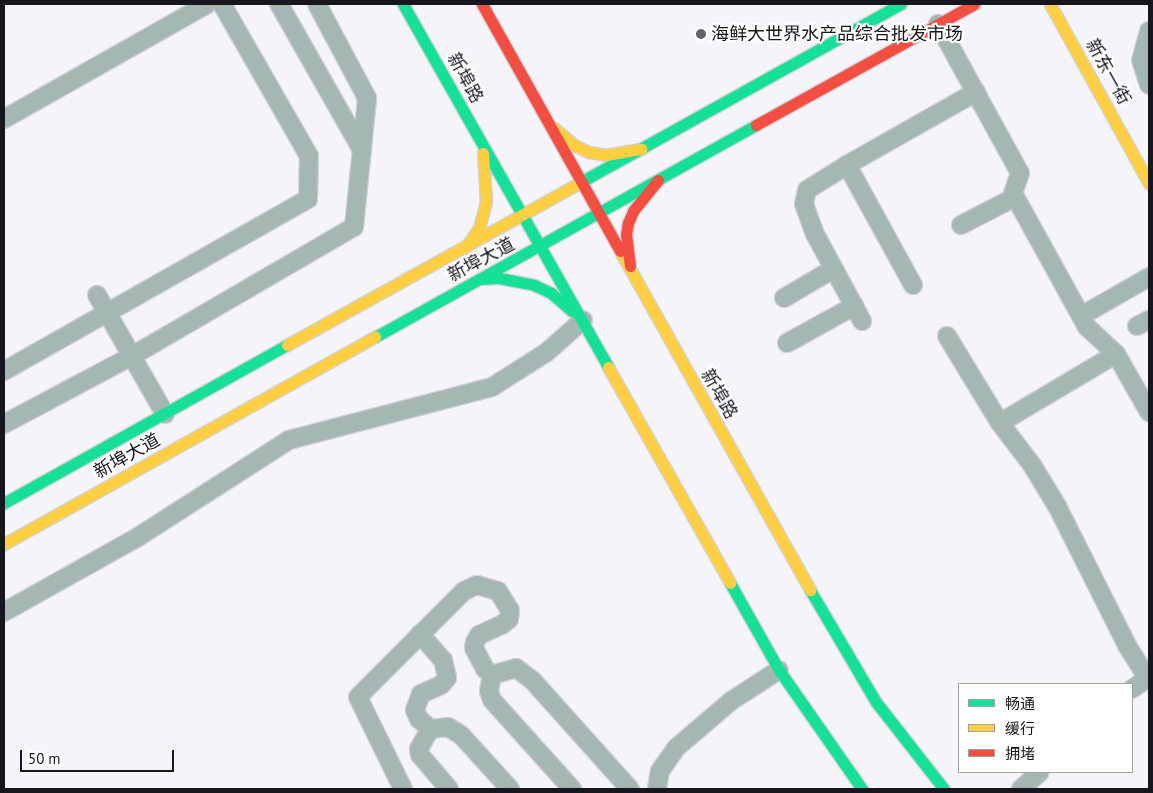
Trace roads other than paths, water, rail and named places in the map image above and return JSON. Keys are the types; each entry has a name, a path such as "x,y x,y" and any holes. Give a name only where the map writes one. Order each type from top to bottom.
{"main road":[{"name":"新埠路","path":"403,4 779,670 862,789"},
{"name":"新埠路","path":"482,4 598,216 850,661 876,702 944,789"},
{"name":"新埠大道","path":"4,503 642,150 901,4"},
{"name":"新埠大道","path":"4,544 480,279 541,248 658,180 974,4"},
{"name":"新东一街","path":"1050,4 1149,183"},
{"path":"543,116 574,145 588,152 606,155 642,150"},
{"path":"465,248 478,228 486,202 482,144"},
{"path":"634,279 626,248 628,223 633,211 658,180"},
{"path":"480,279 499,278 534,285 551,293 583,320"}],"street":[{"path":"4,119 207,4"},
{"path":"4,371 108,314 308,199 309,156 222,4"},
{"path":"279,4 362,150"},
{"path":"4,424 132,356 354,227 367,98 317,4"},
{"path":"938,24 1020,173 1013,193 1015,197 1087,327 1116,354 1149,412"},
{"path":"1149,31 1140,60 1149,85"},
{"path":"787,342 858,313 806,216 804,204 807,190 847,165 976,92"},
{"path":"847,165 913,285"},
{"path":"961,225 1015,197"},
{"path":"784,298 834,269"},
{"path":"1081,316 1149,277"},
{"path":"97,295 165,414"},
{"path":"4,612 138,537 289,440 492,387 547,352 583,320"},
{"path":"947,336 1000,423 1032,465 1057,506 1128,647 1149,679 1133,688"},
{"path":"1000,423 1116,354"},
{"path":"403,789 358,697 464,591 477,585 498,591 510,610 509,619 479,635 474,648 492,675 489,691 492,700 572,789"},
{"path":"420,634 447,669 447,678 441,685 421,694 415,710 419,719 430,728 454,729 510,789"},
{"path":"492,675 516,668 532,681 630,789"},
{"path":"658,789 660,771 676,748 724,707 779,670"},
{"path":"430,728 419,749 420,755 449,789"},
{"path":"1021,789 1039,773"}],"place":[{"name":"海鲜大世界水产品综合批发市场","path":"701,34"}]}
